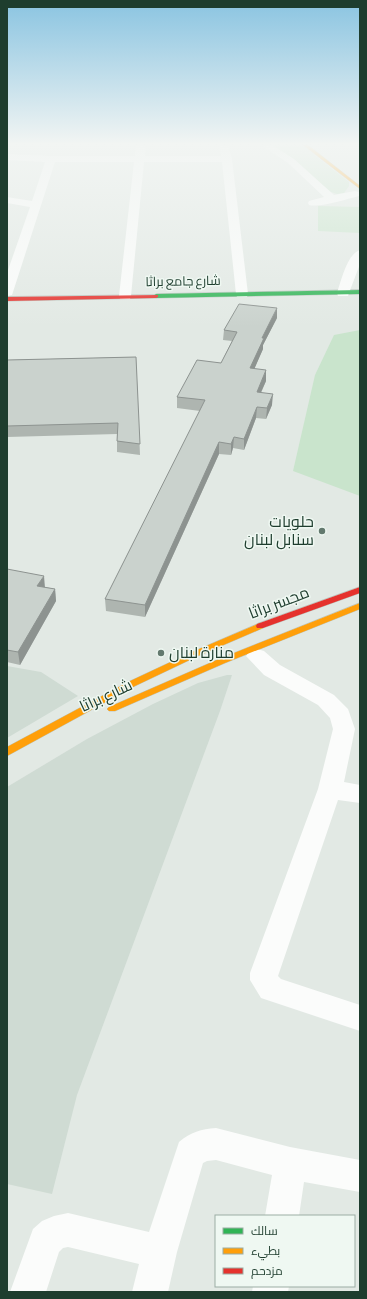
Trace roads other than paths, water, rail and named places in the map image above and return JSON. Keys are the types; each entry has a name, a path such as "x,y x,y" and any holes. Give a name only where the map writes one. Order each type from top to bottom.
{"main road":[{"name":"شارع جامع براثا","path":"7,299 360,292"},
{"name":"مجسر براثا","path":"210,646 300,610 360,590"},
{"name":"مجسر براثا","path":"222,661 360,606"},
{"path":"162,668 221,634 256,618"},
{"path":"176,681 257,656 332,627"},
{"name":"شارع براثا","path":"7,752 93,704 162,668 210,646"},
{"name":"شارع براثا","path":"104,712 222,661"}],"street":[{"path":"7,292 35,206"},
{"path":"125,296 135,206"},
{"path":"232,206 242,294"},
{"path":"343,293 356,258 360,254"},
{"path":"257,656 272,670 326,700 340,715 344,729 330,788 264,973 264,980 272,989 280,993 360,1018"},
{"path":"330,788 360,794"},
{"path":"150,1292 160,1252 190,1153 201,1145 216,1144 290,1163 360,1176"},
{"path":"282,1215 290,1163"},
{"path":"28,1292 45,1241 54,1233 68,1230 160,1252"}],"place":[{"name":"حلويات سنابل لبنان","path":"322,531"},
{"name":"منارة لبنان","path":"161,653"}]}
